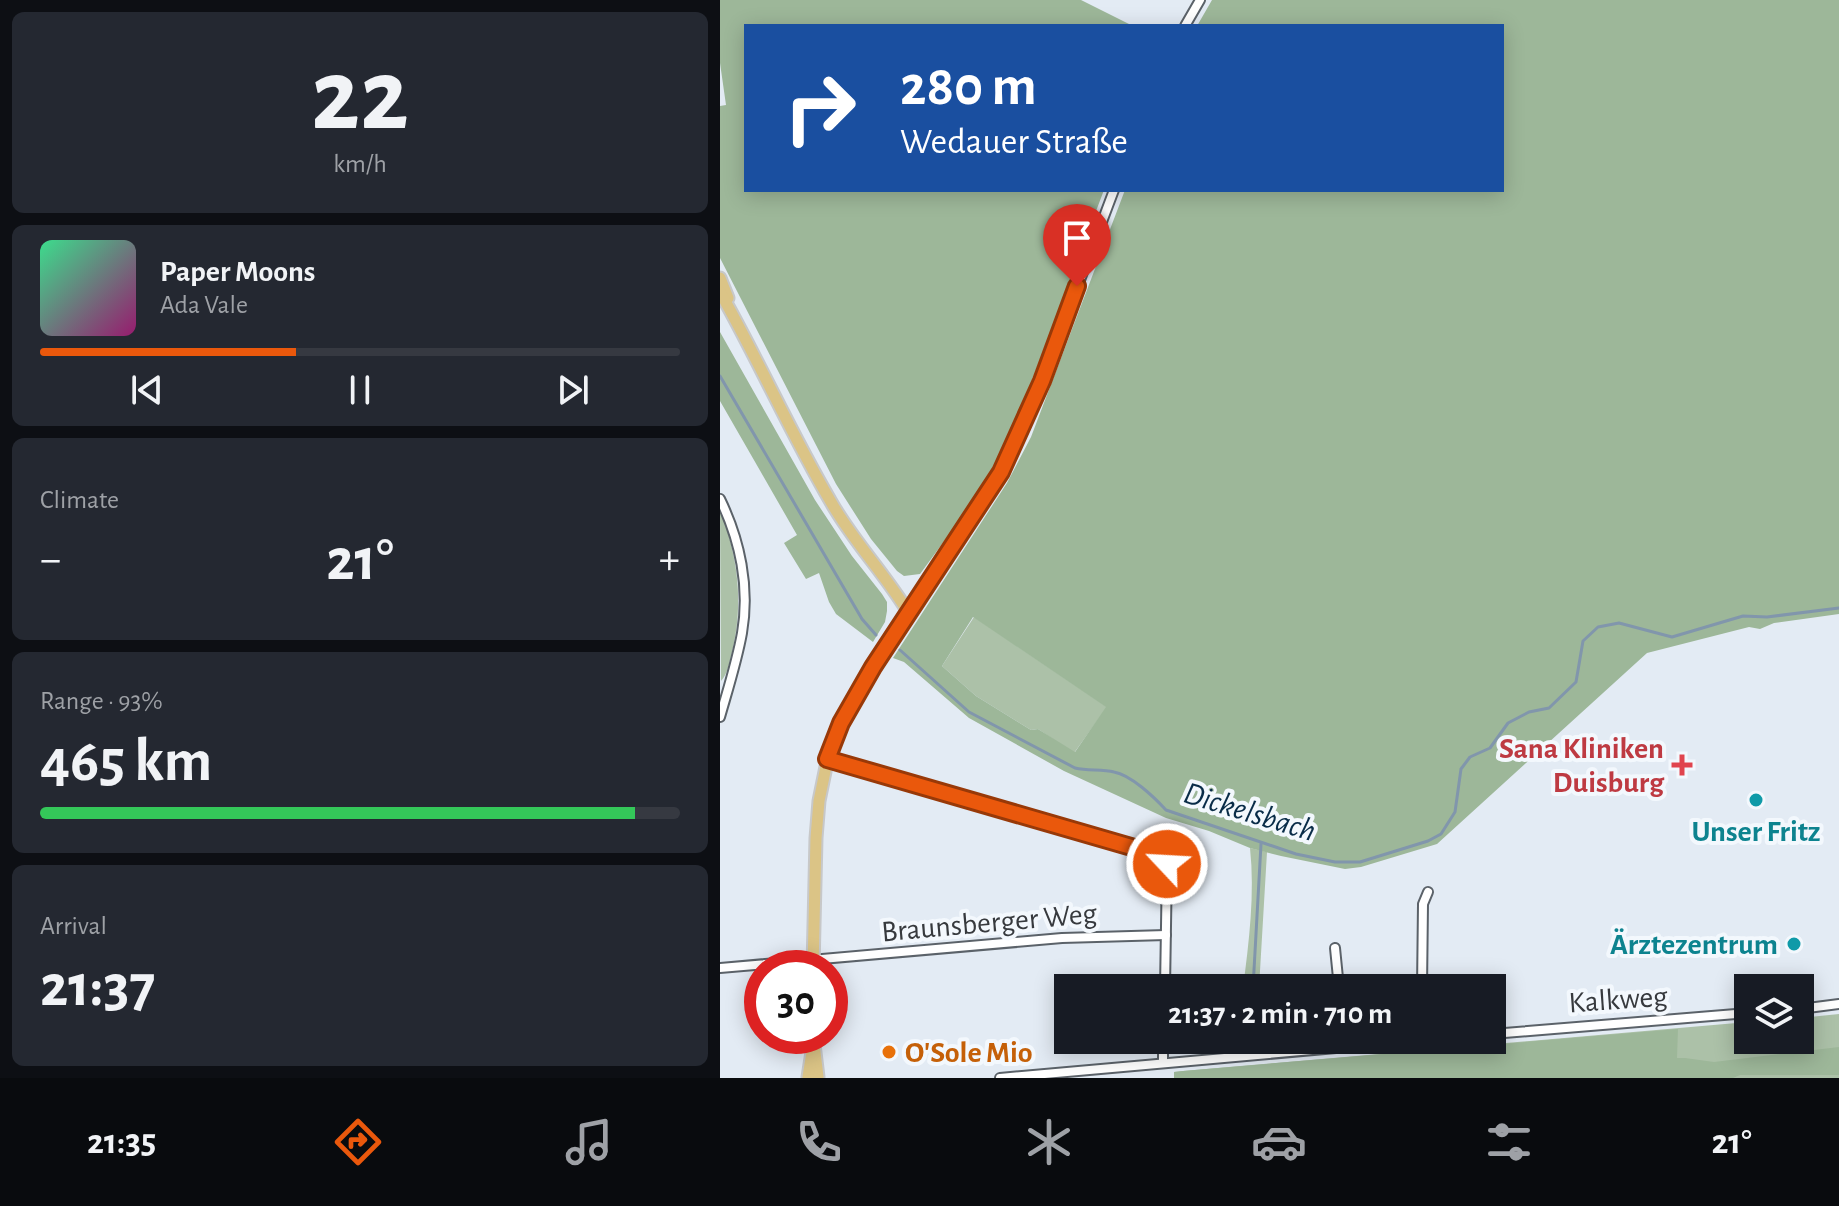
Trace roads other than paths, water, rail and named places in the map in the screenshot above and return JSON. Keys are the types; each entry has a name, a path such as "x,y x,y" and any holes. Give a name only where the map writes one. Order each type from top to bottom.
{"main road":[{"path":"720,278 732,314"},
{"path":"720,292 832,504 908,612 841,723 827,759 816,838 813,950"},
{"path":"720,300 732,314"},
{"path":"811,1054 807,1078 819,1078 816,1054"}],"street":[{"path":"1186,24 1200,0"},
{"path":"908,612 1001,472 1042,381 1113,192"},
{"path":"720,499 731,523 742,562 744,606 742,631 724,689 720,717"},
{"path":"827,759 1159,855 1167,864 1165,974"},
{"path":"1422,974 1423,904 1428,892"},
{"name":"Braunsberger Weg","path":"848,960 1062,938 1166,935"},
{"path":"1335,948 1338,974"},
{"name":"Braunsberger Weg","path":"720,968 744,967"},
{"path":"1814,1007 1839,1004"},
{"name":"Kalkweg","path":"1506,1033 1734,1014"},
{"path":"1163,1054 1163,1063"},
{"path":"1000,1078 1248,1054"}],"waterway":[{"name":"Dickelsbach","path":"720,376 862,619 876,635"},
{"name":"Dickelsbach","path":"900,650 969,712 1075,768 1109,771 1128,777 1166,810 1296,854 1335,862 1360,862 1441,834 1455,812 1461,769 1470,757 1490,748 1508,723 1529,712 1549,708 1576,682 1583,641 1598,627 1619,623 1672,637 1743,616 1767,617 1839,608"},
{"path":"1254,974 1261,844"}],"place":[{"name":"Sana Kliniken Duisburg","path":"1682,765"},
{"name":"Unser Fritz","path":"1756,800"},
{"name":"Ärztezentrum","path":"1794,944"},
{"name":"O'Sole Mio","path":"889,1052"}]}
